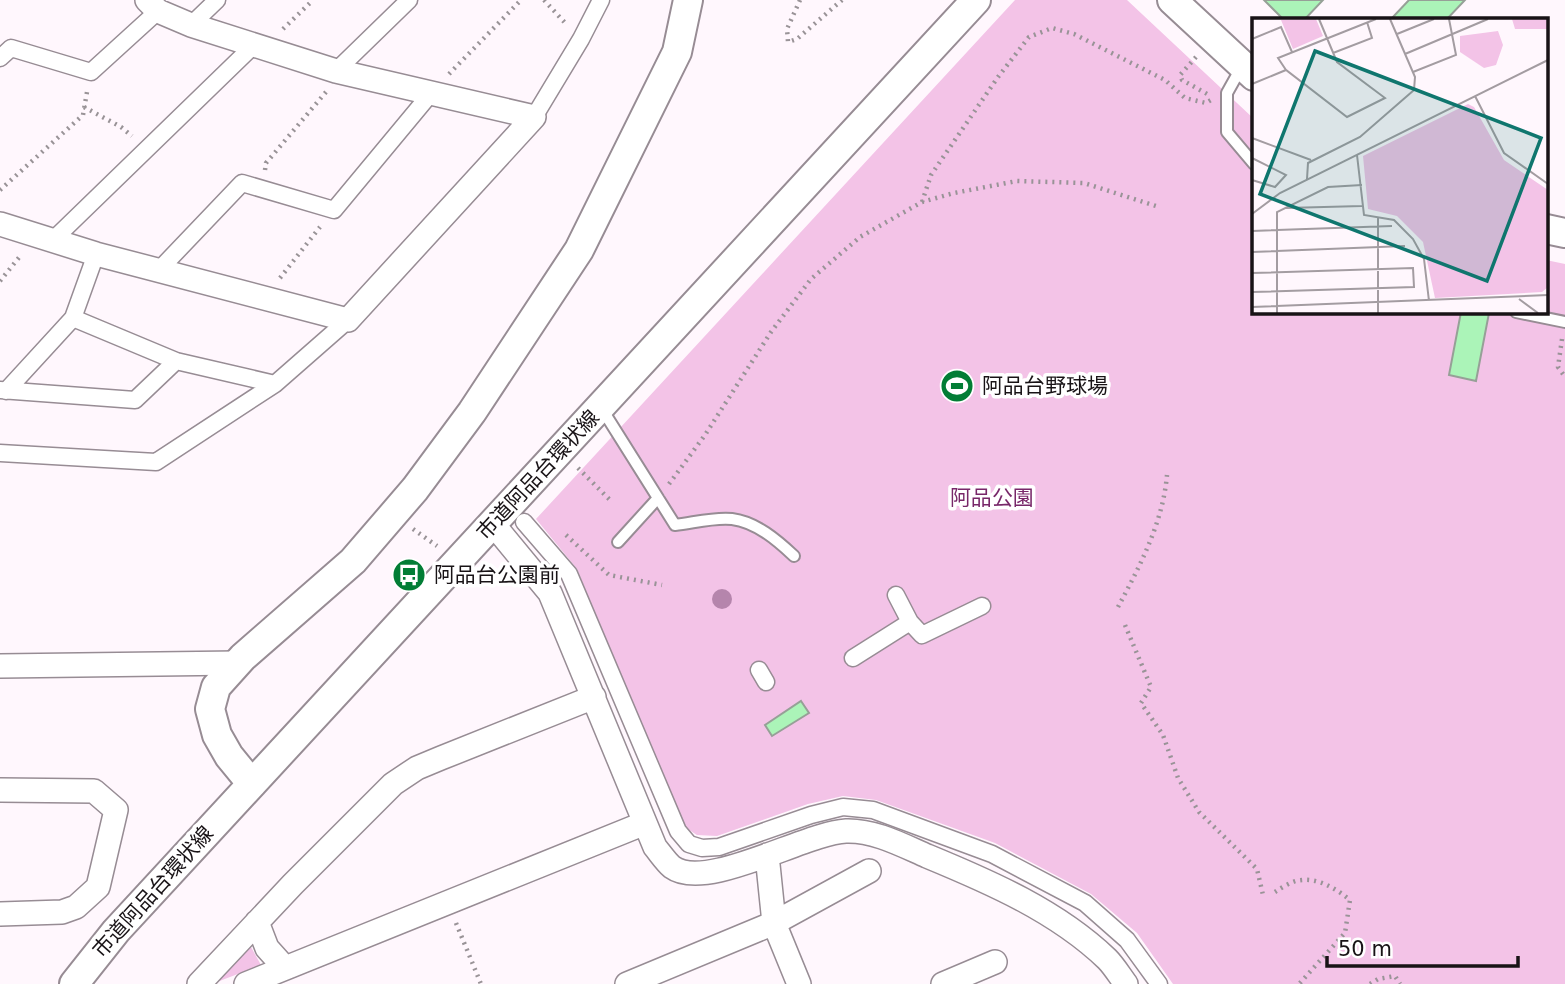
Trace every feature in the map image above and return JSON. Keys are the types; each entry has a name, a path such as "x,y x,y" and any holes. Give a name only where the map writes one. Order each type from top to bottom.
{"street":[{"path":"191,25 218,0"},
{"path":"336,71 409,0"},
{"path":"0,453 156,462 275,384 348,320 534,117 601,0"},
{"path":"252,784 223,746 218,735 210,709 216,687 238,663 352,561 415,489 472,412 584,239 677,52 688,0"},
{"name":"市道阿品台環状線","path":"74,984 116,931 976,0"},
{"path":"1172,0 1248,71"},
{"path":"0,58 11,48 91,72 153,5 191,25 336,71 534,117"},
{"path":"43,238 258,47"},
{"path":"159,270 242,183 334,210 432,92"},
{"path":"0,224 96,254 348,320"},
{"path":"3,390 73,318 96,254"},
{"path":"73,318 176,361 275,384"},
{"path":"3,390 135,400 176,361"},
{"path":"524,522 569,574 678,831 689,844 702,848 719,847 811,815 844,807 873,810 992,854 1085,904 1127,940 1159,984"},
{"path":"493,524 550,593 654,847 674,868 695,873 721,870 845,831 869,834 982,878 1028,903 1068,928 1108,959 1126,984"},
{"path":"896,595 910,622 922,635 982,606"},
{"path":"853,658 910,622"},
{"path":"0,666 238,663"},
{"path":"198,984 393,784 429,763 594,697"},
{"path":"0,790 94,791 116,810 98,887 76,907 62,912 0,914"},
{"path":"246,984 645,823"},
{"path":"767,855 774,923 799,984"},
{"path":"627,984 774,923 869,871"},
{"path":"257,922 267,948 285,968"},
{"path":"943,984 995,962"}],"lane":[{"path":"1248,71 1227,93 1227,132 1252,162"},
{"path":"1521,313 1565,322"},
{"path":"601,407 676,525 733,519 759,528 779,541 794,556"},
{"path":"618,542 657,498"}],"path":[{"path":"258,47 313,0"},
{"path":"432,92 521,0"},
{"path":"544,0 581,39"},
{"path":"800,0 788,29 788,42 797,39 842,0"},
{"path":"922,202 931,175 998,77 1029,37 1052,28 1074,34 1165,80 1185,98 1206,103 1213,99 1205,91 1182,80 1180,75 1196,57"},
{"path":"261,188 266,163 326,93 336,71"},
{"path":"0,190 83,115 91,72"},
{"path":"84,107 121,127"},
{"path":"657,498 705,435 771,332 811,279 860,237 922,202 1017,181 1084,183 1156,206"},
{"path":"271,300 282,272 334,210"},
{"path":"0,281 43,238"},
{"path":"1565,322 1558,367 1565,377"},
{"path":"576,466 610,499"},
{"path":"1118,607 1150,540 1165,499 1167,475"},
{"path":"409,527 438,547"},
{"path":"564,534 609,575 662,585"},
{"path":"1125,625 1151,687 1141,703 1163,734 1178,778 1199,811 1256,869 1263,895"},
{"path":"1275,892 1296,881 1307,881 1333,886 1349,900 1345,933 1299,984"},
{"path":"448,903 481,984"},
{"path":"1370,984 1378,979 1395,976 1400,984"}],"green space":[{"name":"阿品公園","path":"1015,0 1127,0 1252,117 1252,313 1548,313 1548,260 1565,264 1565,984 1173,984 1137,933 1091,894 995,843 876,800 843,796 808,804 717,836 697,835 683,826 577,569 536,519"},
{"path":"251,947 261,965 217,982"}],"building":[{"path":"1264,0 1323,0 1306,18 1282,18"},
{"path":"1409,0 1465,0 1448,18 1392,18"},
{"path":"1461,313 1489,313 1476,381 1449,375"},
{"path":"801,701 809,713 772,736 765,725"}],"place":[{"name":"阿品台野球場","path":"957,386"},
{"name":"阿品台公園前","path":"409,575"}]}
